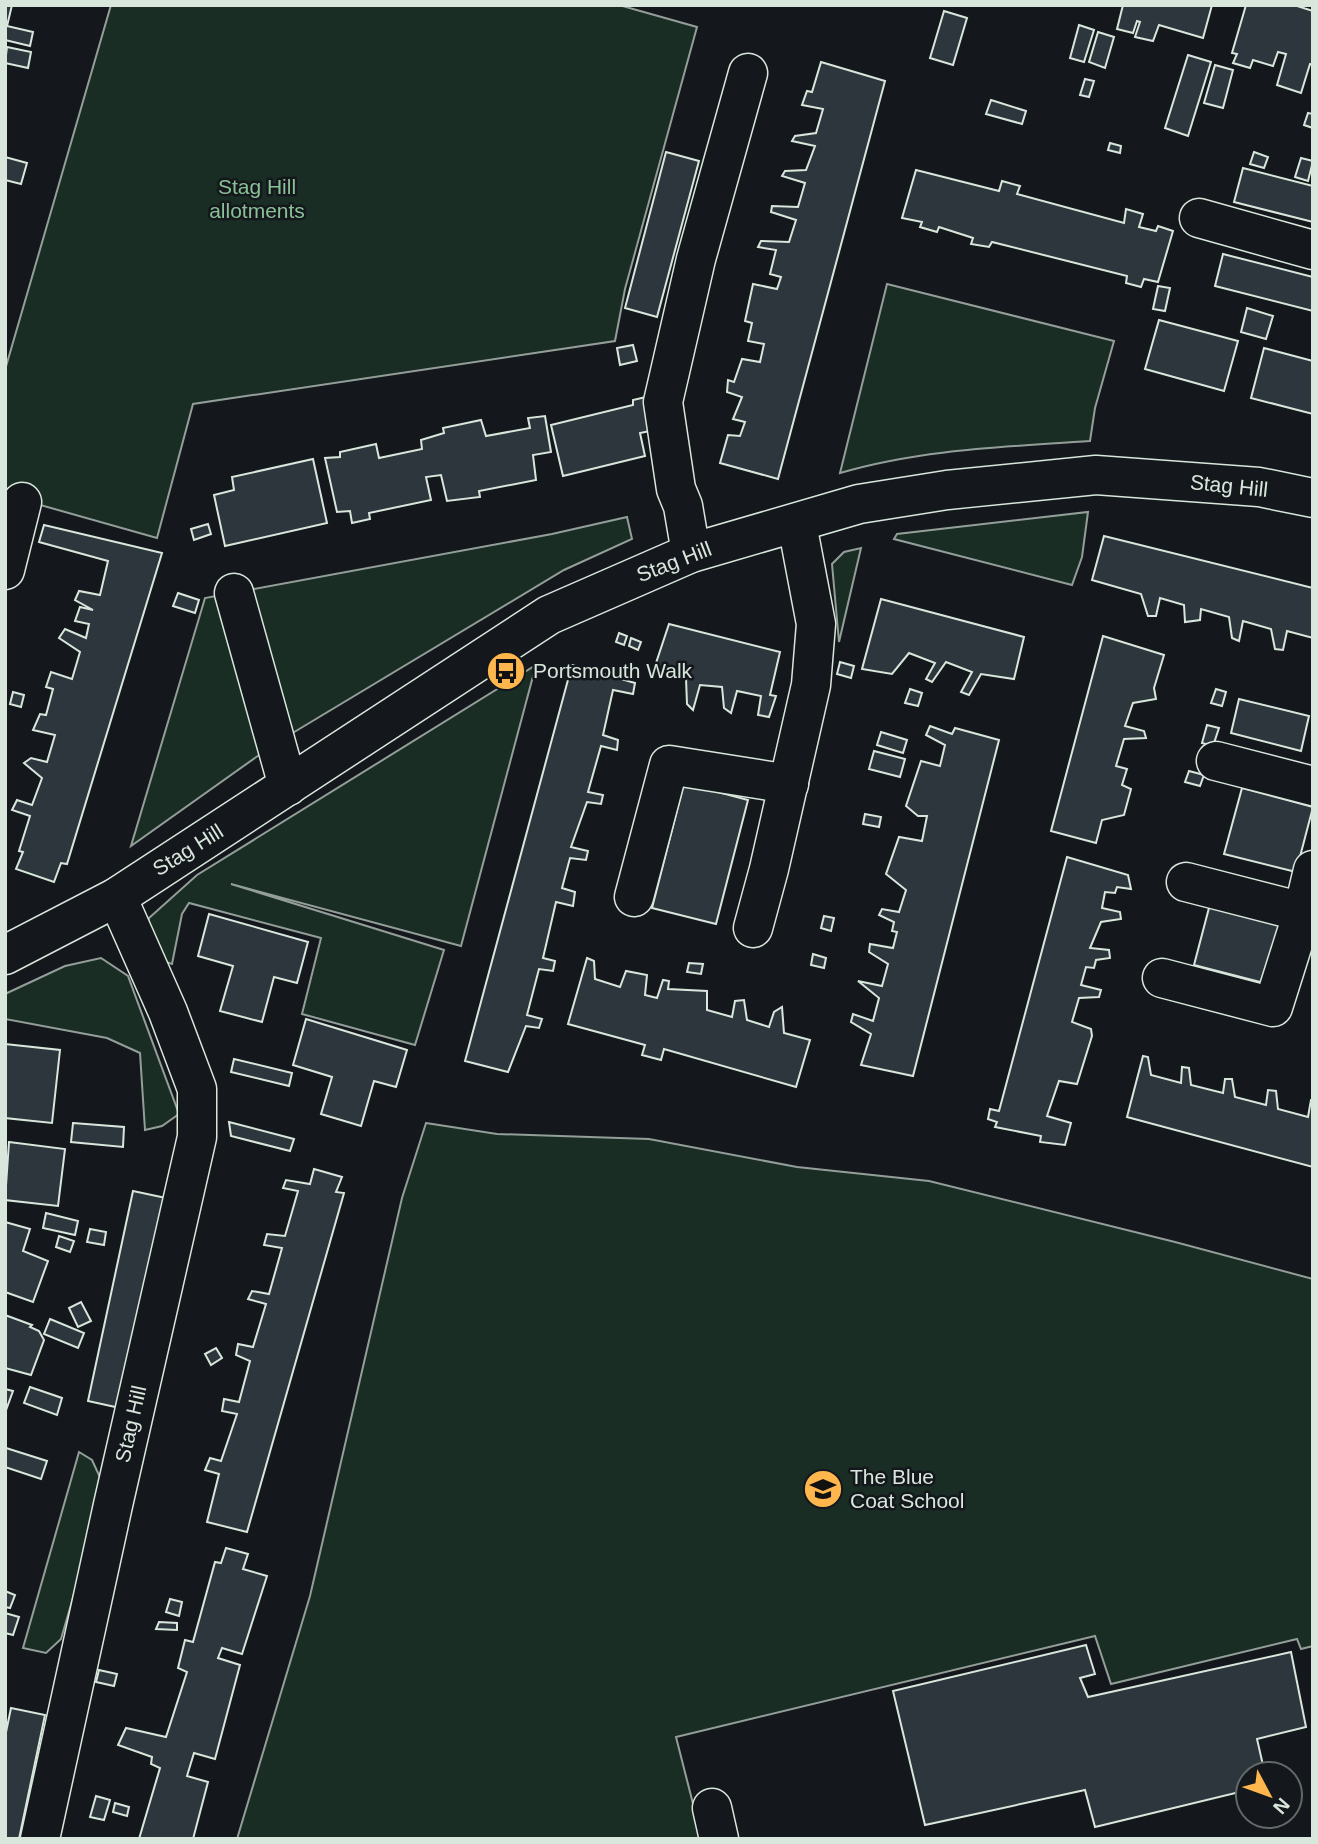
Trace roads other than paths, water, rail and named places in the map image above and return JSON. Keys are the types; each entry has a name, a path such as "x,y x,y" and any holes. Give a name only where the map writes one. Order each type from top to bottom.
{"street":[{"path":"691,553 683,506 676,489 663,402 696,258 748,74"},
{"path":"1199,219 1313,250"},
{"name":"Stag Hill","path":"5,955 117,897 549,615 691,553 797,524 833,510 871,502 947,490 1096,475 1259,487 1313,498"},
{"path":"5,570 22,502"},
{"path":"753,928 811,685 816,624 797,524"},
{"path":"234,593 288,786"},
{"path":"1216,761 1313,786"},
{"path":"634,897 668,765 789,784"},
{"path":"1162,978 1273,1007 1303,912 1313,870"},
{"path":"1186,882 1303,912"},
{"name":"Stag Hill","path":"40,1839 197,1137 197,1089 168,1012 117,897"}],"place":[{"name":"Portsmouth Walk","path":"506,671"},
{"name":"The Blue Coat School","path":"823,1489"}],"park label":[{"name":"Stag Hill allotments","path":"257,199"}]}
